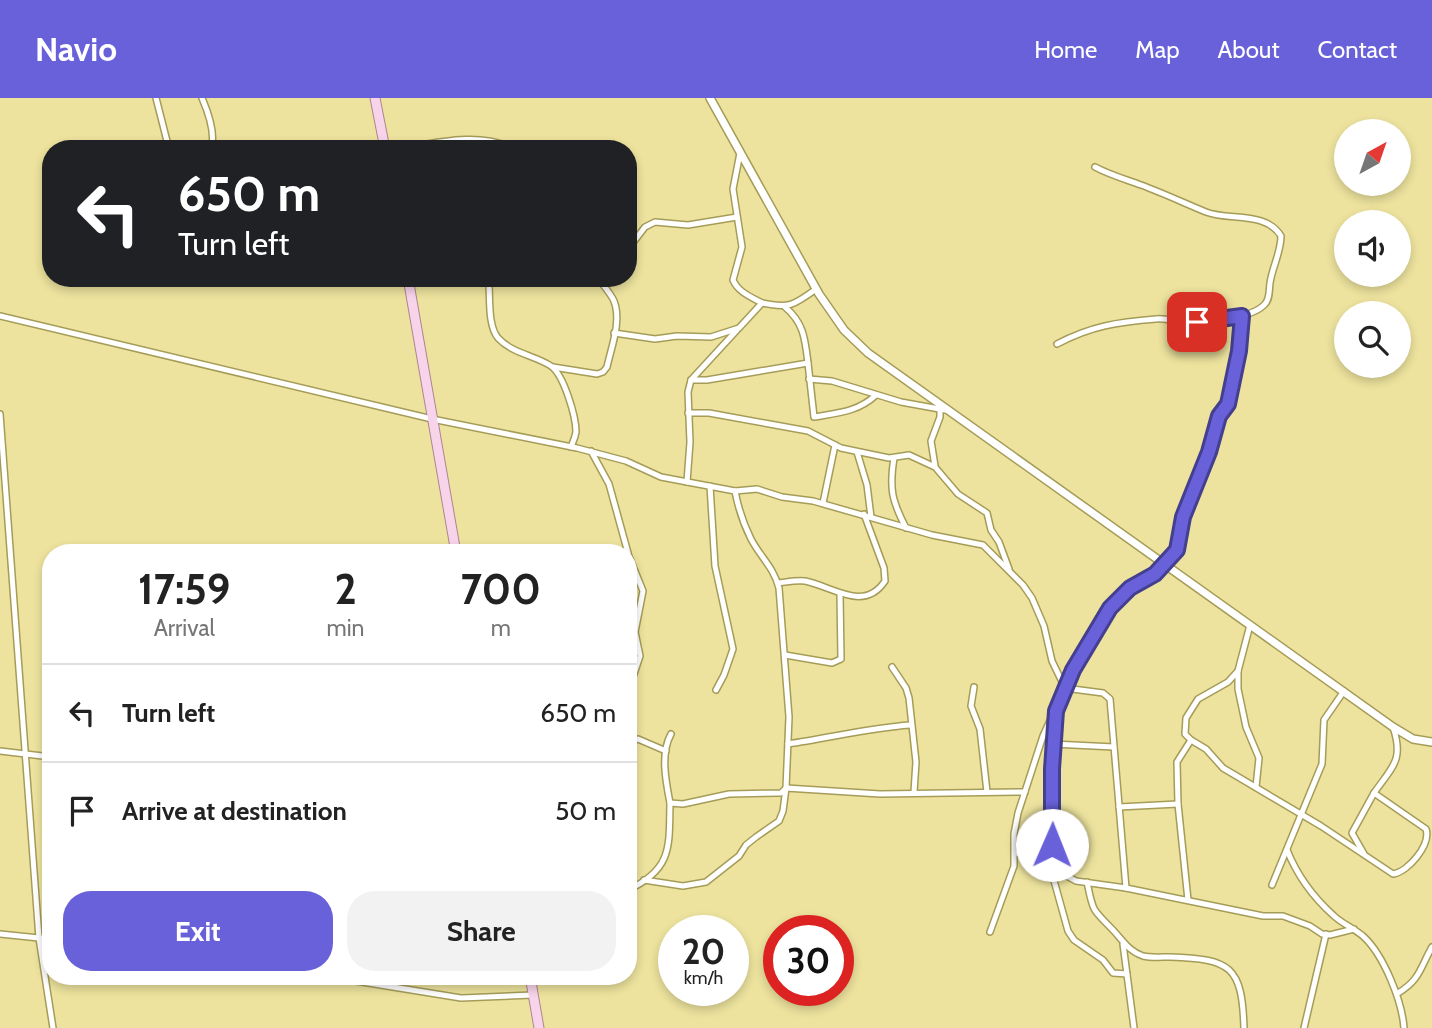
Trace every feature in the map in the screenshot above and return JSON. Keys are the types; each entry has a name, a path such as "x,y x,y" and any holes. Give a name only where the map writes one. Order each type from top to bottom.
{"main road":[{"path":"375,98 383,140"},
{"path":"410,287 454,544"},
{"path":"531,985 538,1028"}],"street":[{"path":"156,98 167,140"},
{"path":"202,98 207,108 214,140"},
{"path":"710,98 816,289 844,330 868,353 1393,727 1413,739 1432,742"},
{"path":"740,153 733,189 743,247 733,280 736,286 762,303 785,307 795,304 816,289"},
{"path":"1057,344 1082,331 1121,322 1160,318 1197,322 1242,316 1265,305 1281,243 1277,230 1258,221 1204,211 1095,167"},
{"path":"637,237 654,222 688,225 737,218"},
{"path":"489,287 493,328 497,337 512,350 552,367 585,373 603,372 607,367 614,333 614,302 604,287"},
{"path":"688,482 688,392 691,380 762,303"},
{"path":"785,307 802,325 814,417 808,431"},
{"path":"0,316 432,419 591,452 626,461 661,477 736,491 758,489 782,497 822,503 864,514 906,528 978,543 1023,585 1039,612 1052,661 1065,688"},
{"path":"990,932 1014,866 1014,834 1025,792 1043,736 1065,688 1084,650 1116,600 1166,565 1178,546 1183,517 1209,452 1219,416 1228,404 1239,351 1242,316"},
{"path":"614,333 655,339 677,336 692,338 719,335 739,328"},
{"path":"691,380 707,380 808,363"},
{"path":"552,367 562,381 576,422 576,436 570,447"},
{"path":"809,379 832,381 876,395 945,410"},
{"path":"814,417 865,406 876,395"},
{"path":"935,467 931,441 945,410"},
{"path":"688,413 709,413 808,431 835,445 857,452 894,458 909,455 935,467 958,494 988,513 991,530 999,542 1009,570"},
{"path":"0,415 23,754 42,957"},
{"path":"822,503 835,445"},
{"path":"591,452 608,484 625,544"},
{"path":"857,452 867,485 871,517"},
{"path":"894,458 892,496 895,509 906,528"},
{"path":"709,486 715,566 733,649 716,690"},
{"path":"644,880 682,886 706,882 739,856 755,837 779,821 783,811 789,717 778,583 769,563 751,538 737,503 736,491"},
{"path":"778,583 807,581 840,594 858,597 873,594 885,581 884,568 864,514"},
{"path":"637,576 643,592 637,622"},
{"path":"785,655 832,663 841,659 840,594"},
{"path":"1250,625 1238,671 1238,689 1259,758 1256,787"},
{"path":"637,642 640,656 637,665"},
{"path":"892,667 906,688 909,698 916,762 914,793"},
{"path":"1238,671 1227,682 1198,699 1186,718 1185,734 1206,749 1223,768 1321,826 1382,869 1397,874 1415,858 1428,835 1426,829 1374,793"},
{"path":"974,687 971,706 980,729 987,792"},
{"path":"1065,688 1107,695 1110,699 1126,888"},
{"path":"1272,886 1322,764 1324,720 1344,691"},
{"path":"1056,711 1052,845 1048,859 1068,931 1074,940 1103,960 1113,973 1127,974"},
{"path":"788,744 911,725"},
{"path":"1366,856 1352,832 1374,793 1398,759 1399,745 1393,727"},
{"path":"637,884 664,862 670,839 670,803 665,771 666,751 671,734"},
{"path":"637,739 666,751"},
{"path":"1188,900 1178,804 1177,762 1183,748 1191,740"},
{"path":"1054,744 1114,747"},
{"path":"0,751 42,756"},
{"path":"670,803 683,804 729,794 781,793 786,788 880,794 1025,792"},
{"path":"1119,807 1178,804"},
{"path":"1287,850 1297,872 1316,898 1334,916 1370,943 1398,993 1398,1006 1404,1028"},
{"path":"1015,853 1048,859 1076,881 1126,888 1263,916 1283,916 1326,934 1354,929"},
{"path":"1087,883 1096,914 1123,944 1144,956 1201,959 1223,965 1232,973 1241,986 1244,998 1244,1028"},
{"path":"0,934 42,938"},
{"path":"1304,1028 1326,934"},
{"path":"1123,944 1134,1028"},
{"path":"1398,993 1418,978 1432,947"},
{"path":"46,985 53,1028"},
{"path":"381,985 461,998 533,995"}],"route":[{"path":"1052,845 1052,769 1056,711 1065,688 1101,620 1116,600 1136,584 1150,578 1173,557 1178,546 1183,517 1209,452 1219,416 1228,404 1239,351 1242,316 1197,322"}]}
